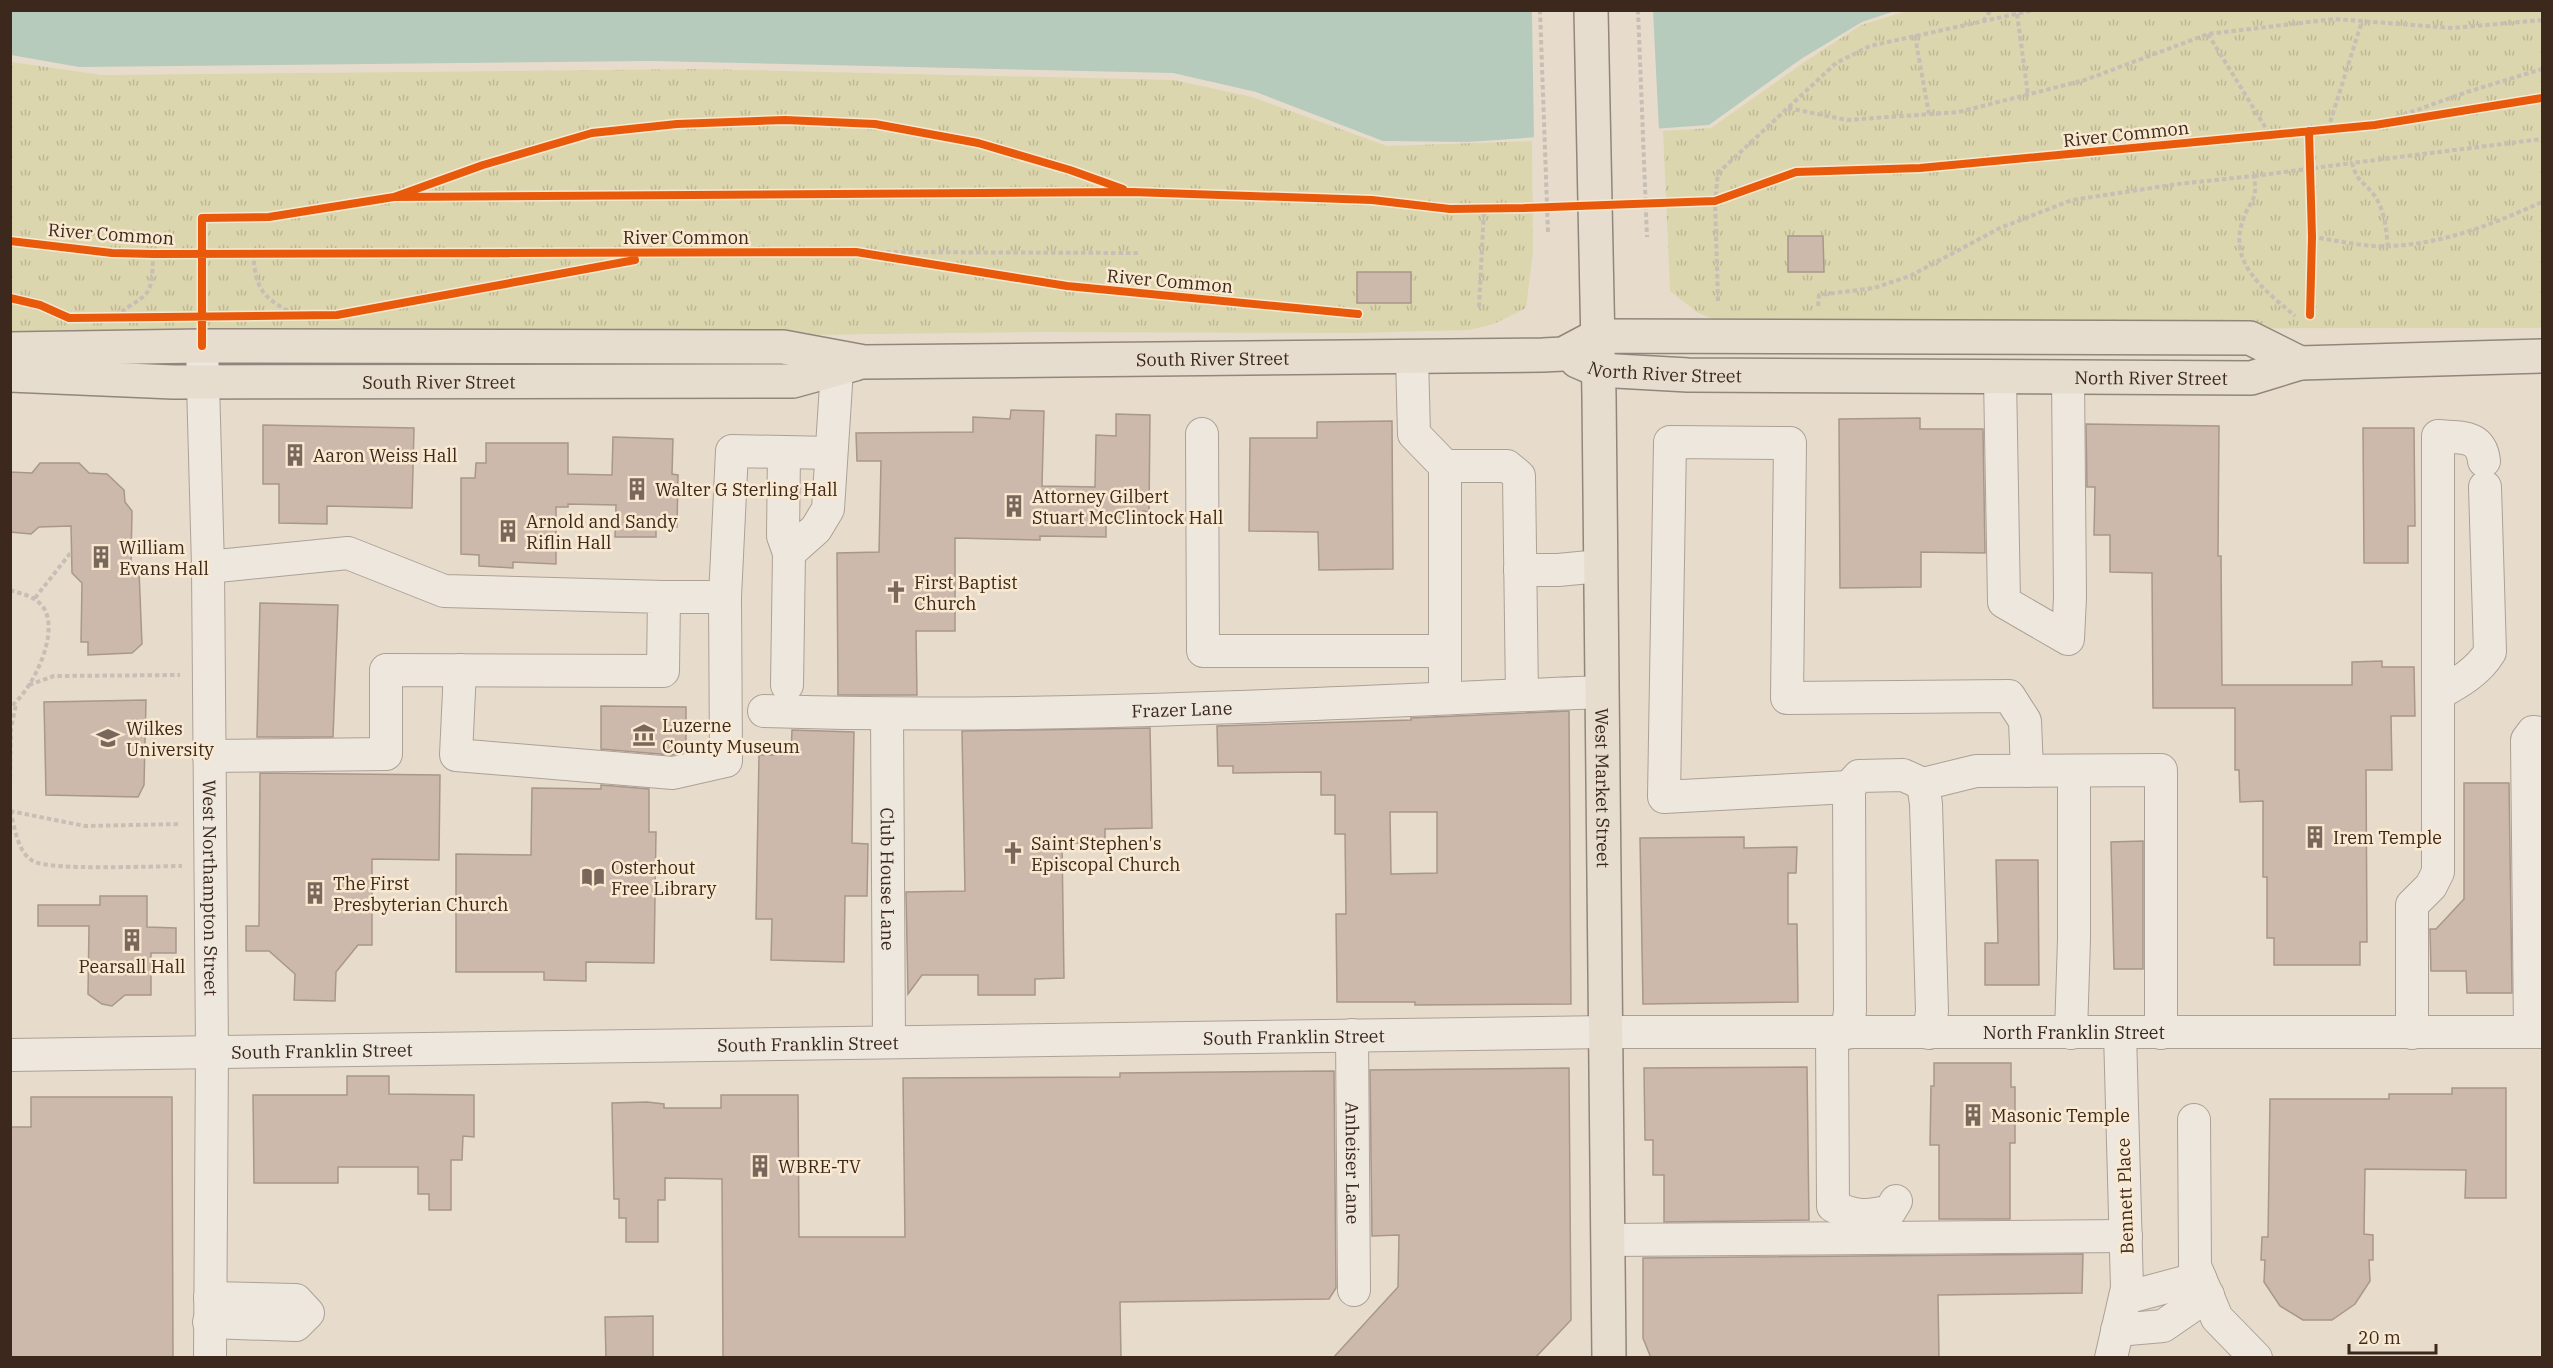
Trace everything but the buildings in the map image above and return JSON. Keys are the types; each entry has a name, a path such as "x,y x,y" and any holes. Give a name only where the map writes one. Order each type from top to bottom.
{"main road":[{"name":"West Market Street","path":"1591,10 1596,218 1609,1358"},
{"name":"North River Street","path":"1563,354 1597,336 2250,338 2300,363"},
{"name":"South River Street","path":"10,349 202,346 783,347 851,366"},
{"name":"North River Street","path":"1563,354 1598,370 1688,375 2251,378 2300,363 2542,357"},
{"name":"South River Street","path":"10,375 203,382 793,381 851,366 1563,354"}],"street":[{"name":"West Northampton Street","path":"202,346 208,567 212,1053 210,1358"},
{"path":"1412,357 1414,434 1445,466 1445,698"},
{"path":"789,554 816,529 828,509 831,453 851,366"},
{"path":"2000,377 2004,602 2068,639 2070,597 2068,377"},
{"path":"1202,434 1203,651 1445,651"},
{"path":"2412,1033 2412,905 2431,886 2438,872 2438,694 2438,436 2468,439 2479,444 2482,449 2485,474 2490,652 2485,661 2464,680 2438,694"},
{"path":"1849,788 1664,797 1670,442 1790,443 1787,698 2009,696 2025,721 2027,771"},
{"path":"460,670 456,755 674,773 726,761 725,597 732,451 831,453"},
{"path":"784,453 783,536 789,554 787,685"},
{"path":"1445,466 1508,466 1519,476 1522,695"},
{"path":"208,567 348,553 444,591 725,597"},
{"path":"1520,570 1558,570 1600,566"},
{"path":"209,756 386,754 386,670 663,671 664,597"},
{"name":"Frazer Lane","path":"764,711 887,715 1187,708 1601,692"},
{"name":"Club House Lane","path":"887,715 890,1042"},
{"path":"2536,1032 2527,740 2533,732 2542,733"},
{"path":"1896,1201 1890,1211 1870,1216 1850,1215 1833,1206 1839,1033 1850,1011 1849,788 1859,776 1904,775 1923,784 1976,771 2161,770 2161,1033"},
{"path":"2071,1033 2074,939 2074,771"},
{"path":"1923,784 1926,804 1932,1011 1929,1033"},
{"name":"North Franklin Street","path":"1606,1032 2536,1032"},
{"name":"South Franklin Street","path":"10,1055 1606,1032"},
{"name":"Bennett Place","path":"2114,1344 2127,1288 2120,1033"},
{"name":"Anheiser Lane","path":"1352,1035 1354,1290"},
{"path":"2194,1120 2195,1266 2217,1318 2256,1358"},
{"path":"1608,1240 2126,1236"},
{"path":"2125,1298 2204,1287"},
{"path":"2114,1344 2163,1326 2204,1287"}],"path":[{"path":"1540,10 1548,234"},
{"path":"1638,10 1647,237"},
{"path":"1983,22 1991,10"},
{"path":"1718,301 1715,201 1718,173 1836,63 1870,46 2034,10"},
{"path":"2017,14 2028,95"},
{"path":"1788,108 1847,120 1959,112 2085,80 2208,34 2334,19 2453,28 2542,20"},
{"path":"2319,130 2332,129 2362,21"},
{"path":"2208,34 2270,135"},
{"path":"1915,36 1929,114"},
{"path":"2375,125 2467,92 2542,69"},
{"path":"2364,126 2431,116"},
{"path":"2257,136 2280,134"},
{"path":"1818,309 1819,295 1874,288 1910,276 2000,228 2072,200 2178,184 2542,139"},
{"path":"2310,154 2310,178"},
{"path":"2352,164 2356,178 2373,194 2380,206 2388,247"},
{"path":"2254,176 2257,194 2244,217 2240,230 2243,255 2253,278 2262,289 2295,316"},
{"path":"1703,201 1715,201 1724,197"},
{"path":"2312,237 2388,247 2423,243 2505,218 2542,202"},
{"path":"1634,204 1657,203"},
{"path":"1535,208 1557,207"},
{"path":"1472,209 1494,209"},
{"path":"1479,307 1484,209"},
{"path":"2312,225 2312,248"},
{"path":"844,252 1138,253"},
{"path":"856,252 915,262"},
{"path":"242,253 265,253"},
{"path":"253,253 255,278 262,294 297,316"},
{"path":"113,318 148,293 152,284 153,254"},
{"path":"277,316 307,316"},
{"path":"102,318 133,317"},
{"path":"35,598 72,551"},
{"path":"10,590 35,598 44,609 48,626 46,649 29,685 16,703 10,707"},
{"path":"29,685 54,676 184,675"},
{"path":"10,784 11,729 16,703"},
{"path":"184,824 85,825 10,811 21,850 33,862 55,867 188,867"}],"green space":[{"path":"1907,11 2542,11 2542,328 1738,329 1698,313 1670,291 1663,131 1711,128 1861,25"},
{"path":"11,62 102,75 697,69 1174,80 1252,97 1387,146 1532,141 1533,252 1526,308 1494,324 1469,330 1353,333 1038,332 552,338 11,340"}],"shaded area":[{"path":"10,11 1895,11 1862,22 1801,59 1709,125 1468,142 1383,141 1256,92 1173,73 651,61 79,67 11,55"}],"pier":[{"path":"1532,11 1653,11 1659,131 1534,140"}],"cycle path":[{"name":"River Common","path":"394,197 1132,192 1372,200 1450,209 1715,201 1796,172 1920,168 2375,125 2542,98"},
{"path":"202,346 202,218 269,217 394,197 483,165 592,133 677,124 785,120 875,124 978,143 1070,170 1123,189"},
{"path":"2309,131 2312,237 2310,315"},
{"name":"River Common","path":"10,241 112,253 153,254 856,252 1067,286 1358,314"},
{"name":"River Common","path":"10,298 40,305 69,318 337,315 635,260"}],"place":[{"name":"Aaron Weiss Hall","path":"295,455"},
{"name":"Walter G Sterling Hall","path":"637,489"},
{"name":"Attorney Gilbert Stuart McClintock Hall","path":"1014,506"},
{"name":"Arnold and Sandy Riflin Hall","path":"508,531"},
{"name":"William Evans Hall","path":"101,557"},
{"name":"First Baptist Church","path":"896,592"},
{"name":"Luzerne County Museum","path":"644,735"},
{"name":"Wilkes University","path":"108,738"},
{"name":"Irem Temple","path":"2315,837"},
{"name":"Saint Stephen's Episcopal Church","path":"1013,853"},
{"name":"Osterhout Free Library","path":"593,877"},
{"name":"The First Presbyterian Church","path":"315,893"},
{"name":"Pearsall Hall","path":"132,940"},
{"name":"Masonic Temple","path":"1973,1115"},
{"name":"WBRE-TV","path":"760,1166"}]}
